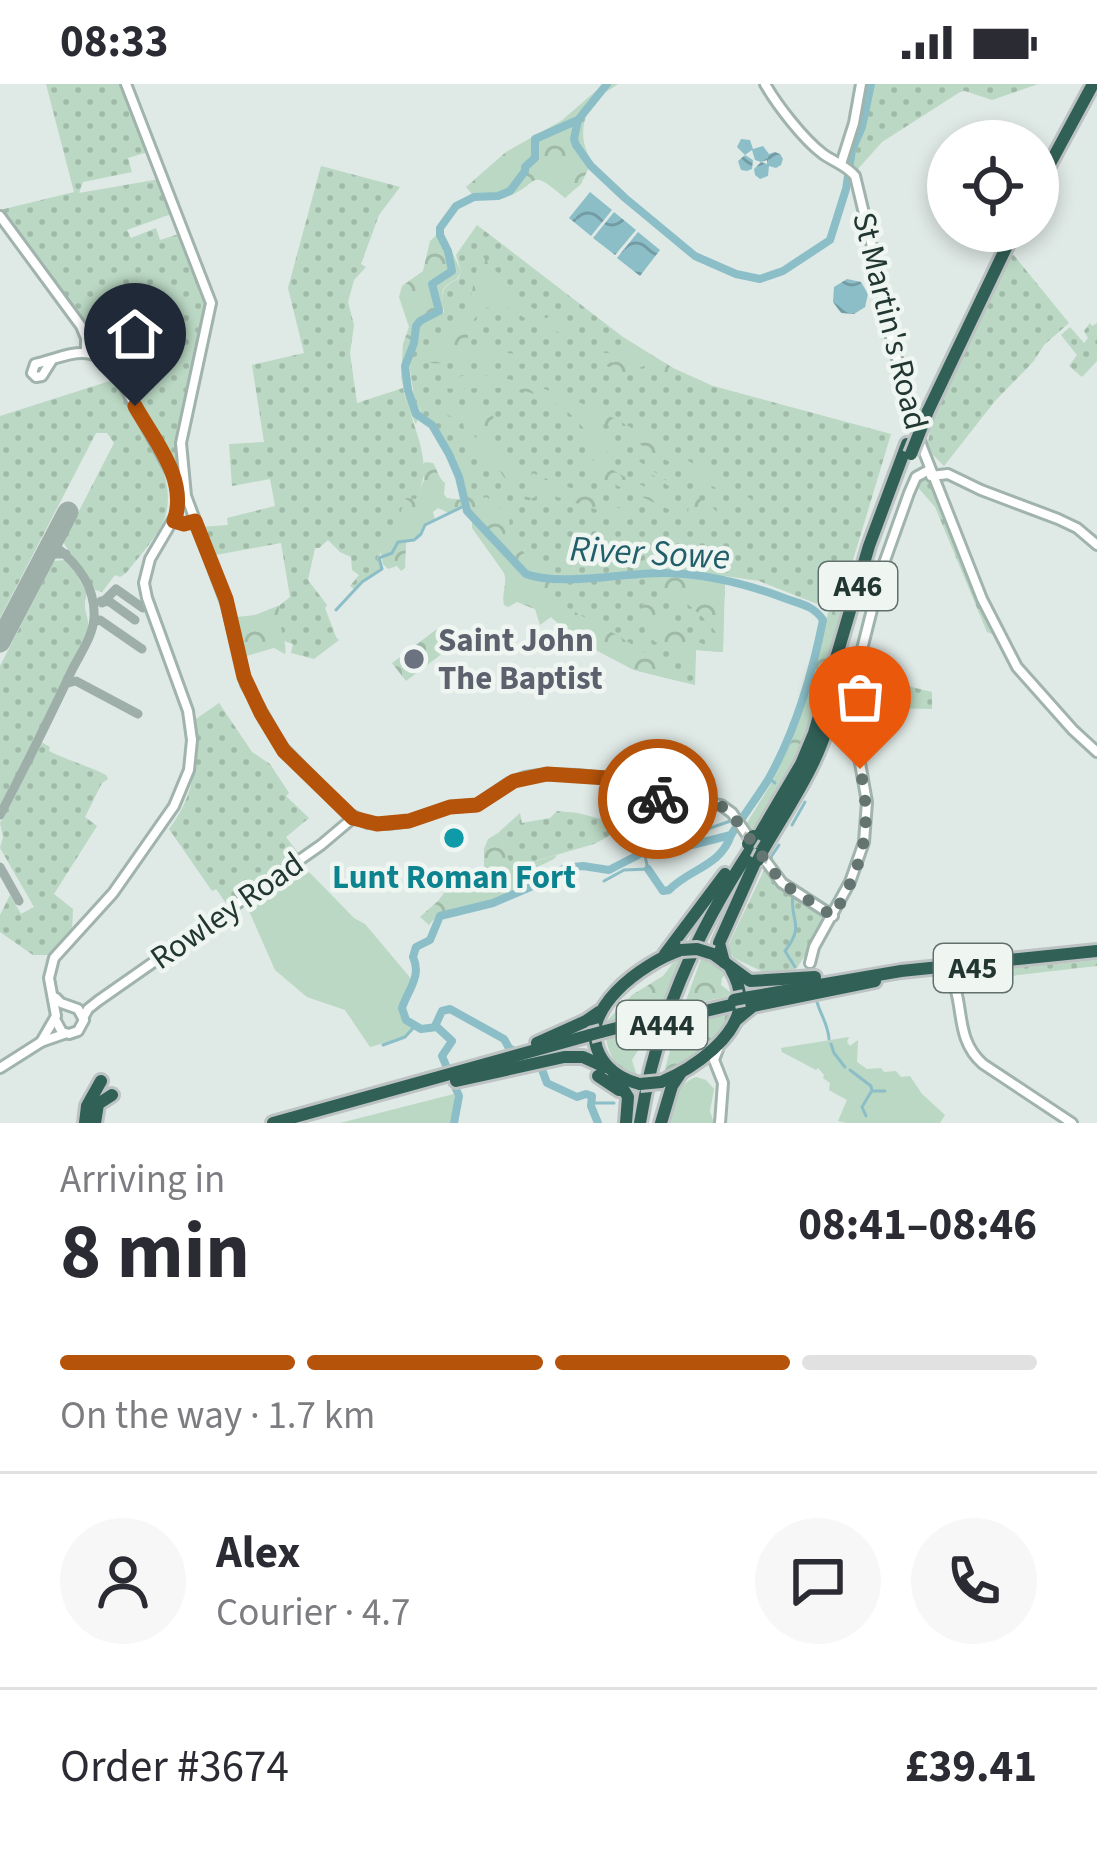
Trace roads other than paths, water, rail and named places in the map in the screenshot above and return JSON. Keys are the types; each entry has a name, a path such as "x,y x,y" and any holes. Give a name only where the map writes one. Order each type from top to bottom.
{"highway":[{"path":"1059,135 1089,84"},
{"path":"1059,144 1089,84"},
{"name":"A46","path":"783,796 814,733 869,546 926,407 1000,252"},
{"name":"A46","path":"774,823 822,731 909,449"},
{"name":"A46","path":"662,957 756,849 797,793 819,746 832,700"},
{"name":"A444","path":"756,849 783,796"},
{"name":"A444","path":"644,1123 655,1049 670,1000 700,932 774,823"},
{"name":"A46","path":"723,962 718,943 744,889 756,849"},
{"path":"523,1057 586,1022 632,978 681,950 697,949 723,962 740,996 732,1026"},
{"name":"A45","path":"723,962 754,982 827,975 954,975 1097,953"},
{"name":"A45","path":"273,1123 740,1001 879,977 1097,953"},
{"path":"790,979 805,972 810,963 816,972 827,975"},
{"path":"661,1123 671,1086 753,1006 879,977"},
{"path":"604,1006 595,1036 608,1073 640,1084 661,1082 688,1067"},
{"path":"523,1057 584,1057 626,1092 626,1123"},
{"name":"A45","path":"293,1123 451,1077"},
{"path":"85,1123 87,1106 101,1081"},
{"path":"95,1123 98,1104 112,1095"}],"street":[{"path":"126,84 210,297 210,317 181,442 186,496 226,599 244,677 284,751 353,818 377,824 477,805 509,783 539,775 607,778 662,800 715,804 728,809 782,883 833,916"},
{"path":"765,84 815,147 847,168 861,84"},
{"name":"St Martin's Road","path":"847,168 930,473 988,614 1011,658 1097,752"},
{"path":"0,217 81,326 86,353"},
{"path":"43,366 68,353 102,358 114,370 173,476 179,496 174,521 146,567 145,587 188,711 192,740 189,770 174,806 112,893 54,958 49,978 57,1026 65,1033"},
{"path":"810,963 857,865 867,826 853,724 857,669 882,570 915,480 930,473 949,474 1077,528 1097,545"},
{"path":"174,521 195,521"},
{"name":"Rowley Road","path":"83,1018 98,1001 353,818"},
{"path":"954,975 963,1034 976,1058 1072,1123"},
{"path":"0,1068 41,1042 78,1031 83,1018 80,1011 59,1002 52,993"},
{"name":"Rowley Road","path":"72,1007 98,1001"},
{"path":"41,1042 60,1010 72,1007"},
{"path":"720,1123 723,1083 715,1055 732,1026"},
{"path":"688,1067 705,1063 717,1070"}],"water":[{"path":"741,139 750,140 753,149 763,146 769,154 780,154 781,165 769,166 768,176 760,179 754,169 761,162 752,150 745,155 737,147"},
{"path":"745,155 753,160 747,171 741,170 738,161"},
{"path":"590,192 612,210 591,236 569,218"},
{"path":"614,212 636,230 615,255 593,238"},
{"path":"638,232 660,250 640,276 617,258"},
{"path":"847,279 861,282 868,294 865,307 854,314 841,313 833,302 834,287"}],"waterway":[{"name":"River Sowe","path":"454,1123 459,1096 442,1056 452,1041 437,1027 421,1029 406,1020 402,1008 415,977 416,947 430,940 440,916 493,903 565,868 609,870 644,852 731,835 768,780 786,742 808,682 823,620 801,604 710,578 665,573 557,579 526,574 467,511 449,454 432,425 416,414 405,366 416,326 439,311 432,284 452,271 440,228 456,206 474,197 510,191 535,158 535,139 578,120 607,84"},
{"path":"578,120 576,145 625,198 695,256 760,279 783,271 830,240 871,84"},
{"path":"336,610 362,582 382,569 379,558 392,553 398,542 414,540 425,525 464,506"},
{"name":"River Sowe","path":"769,778 775,783"},
{"path":"792,825 805,802"},
{"path":"696,833 742,817"},
{"path":"648,869 663,891 669,890 720,854 731,835"},
{"name":"River Sowe","path":"678,843 683,841"},
{"path":"772,862 779,845"},
{"path":"604,881 624,870 648,869 644,852"},
{"path":"793,894 796,928 785,951 795,967"},
{"path":"817,1002 829,1039"},
{"path":"435,1026 442,1011 450,1009 504,1039 519,1054"},
{"path":"383,1045 405,1037 416,1025"},
{"path":"831,1044 845,1067"},
{"path":"537,1065 547,1083 577,1097 592,1096 598,1123"},
{"path":"850,1070 872,1091 885,1091"},
{"path":"866,1116 862,1107 871,1092"},
{"path":"591,1103 614,1103"}],"place":[{"name":"Saint John The Baptist","path":"414,659"},
{"name":"Lunt Roman Fort","path":"454,838"}]}
